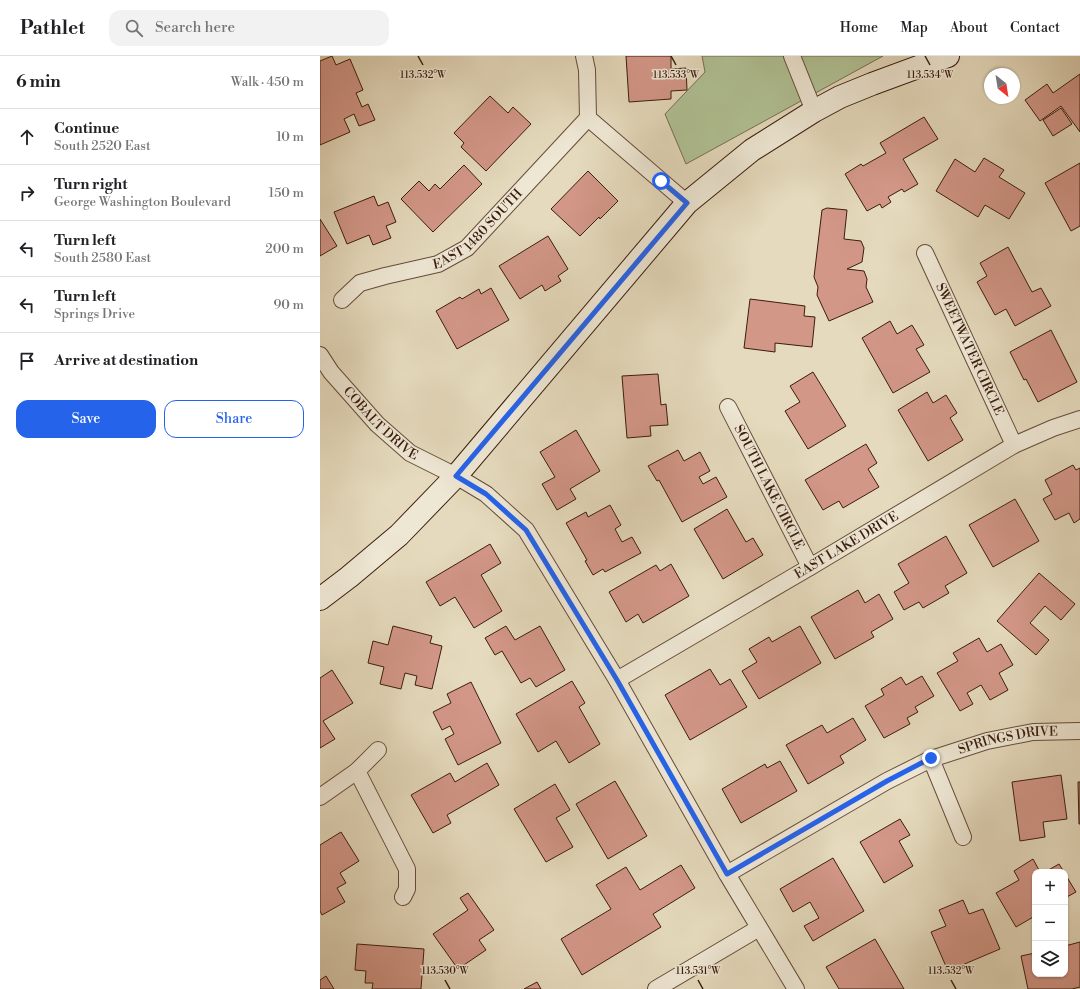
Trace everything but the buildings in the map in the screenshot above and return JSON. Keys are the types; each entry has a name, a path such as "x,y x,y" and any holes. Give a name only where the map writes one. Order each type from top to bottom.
{"main road":[{"path":"320,599 399,535 456,476 687,203 752,150 814,111 840,97 948,56"}],"street":[{"path":"584,56 587,70 588,118 687,203"},
{"path":"792,56 814,111"},
{"name":"EAST 1480 SOUTH","path":"342,300 360,283 438,264 467,248 588,118"},
{"name":"SWEETWATER CIRCLE","path":"925,253 1014,446"},
{"name":"COBALT DRIVE","path":"320,354 331,372 377,424 410,453 456,476 486,494 526,530 617,680 727,874 796,989"},
{"name":"SOUTH LAKE CIRCLE","path":"728,407 810,567"},
{"name":"EAST LAKE DRIVE","path":"617,680 1014,446 1053,428 1080,419"},
{"name":"SPRINGS DRIVE","path":"727,874 887,781 931,758 987,741 1033,732 1080,731"},
{"path":"320,797 357,771 378,750"},
{"path":"931,758 963,837"},
{"path":"357,771 407,869 407,889 403,897"},
{"path":"656,989 759,928"}],"green space":[{"path":"702,56 883,56 686,164 665,114 705,72"}],"route":[{"path":"661,181 687,203 456,476 486,494 526,530 617,680 727,874 887,781 931,758"}]}
